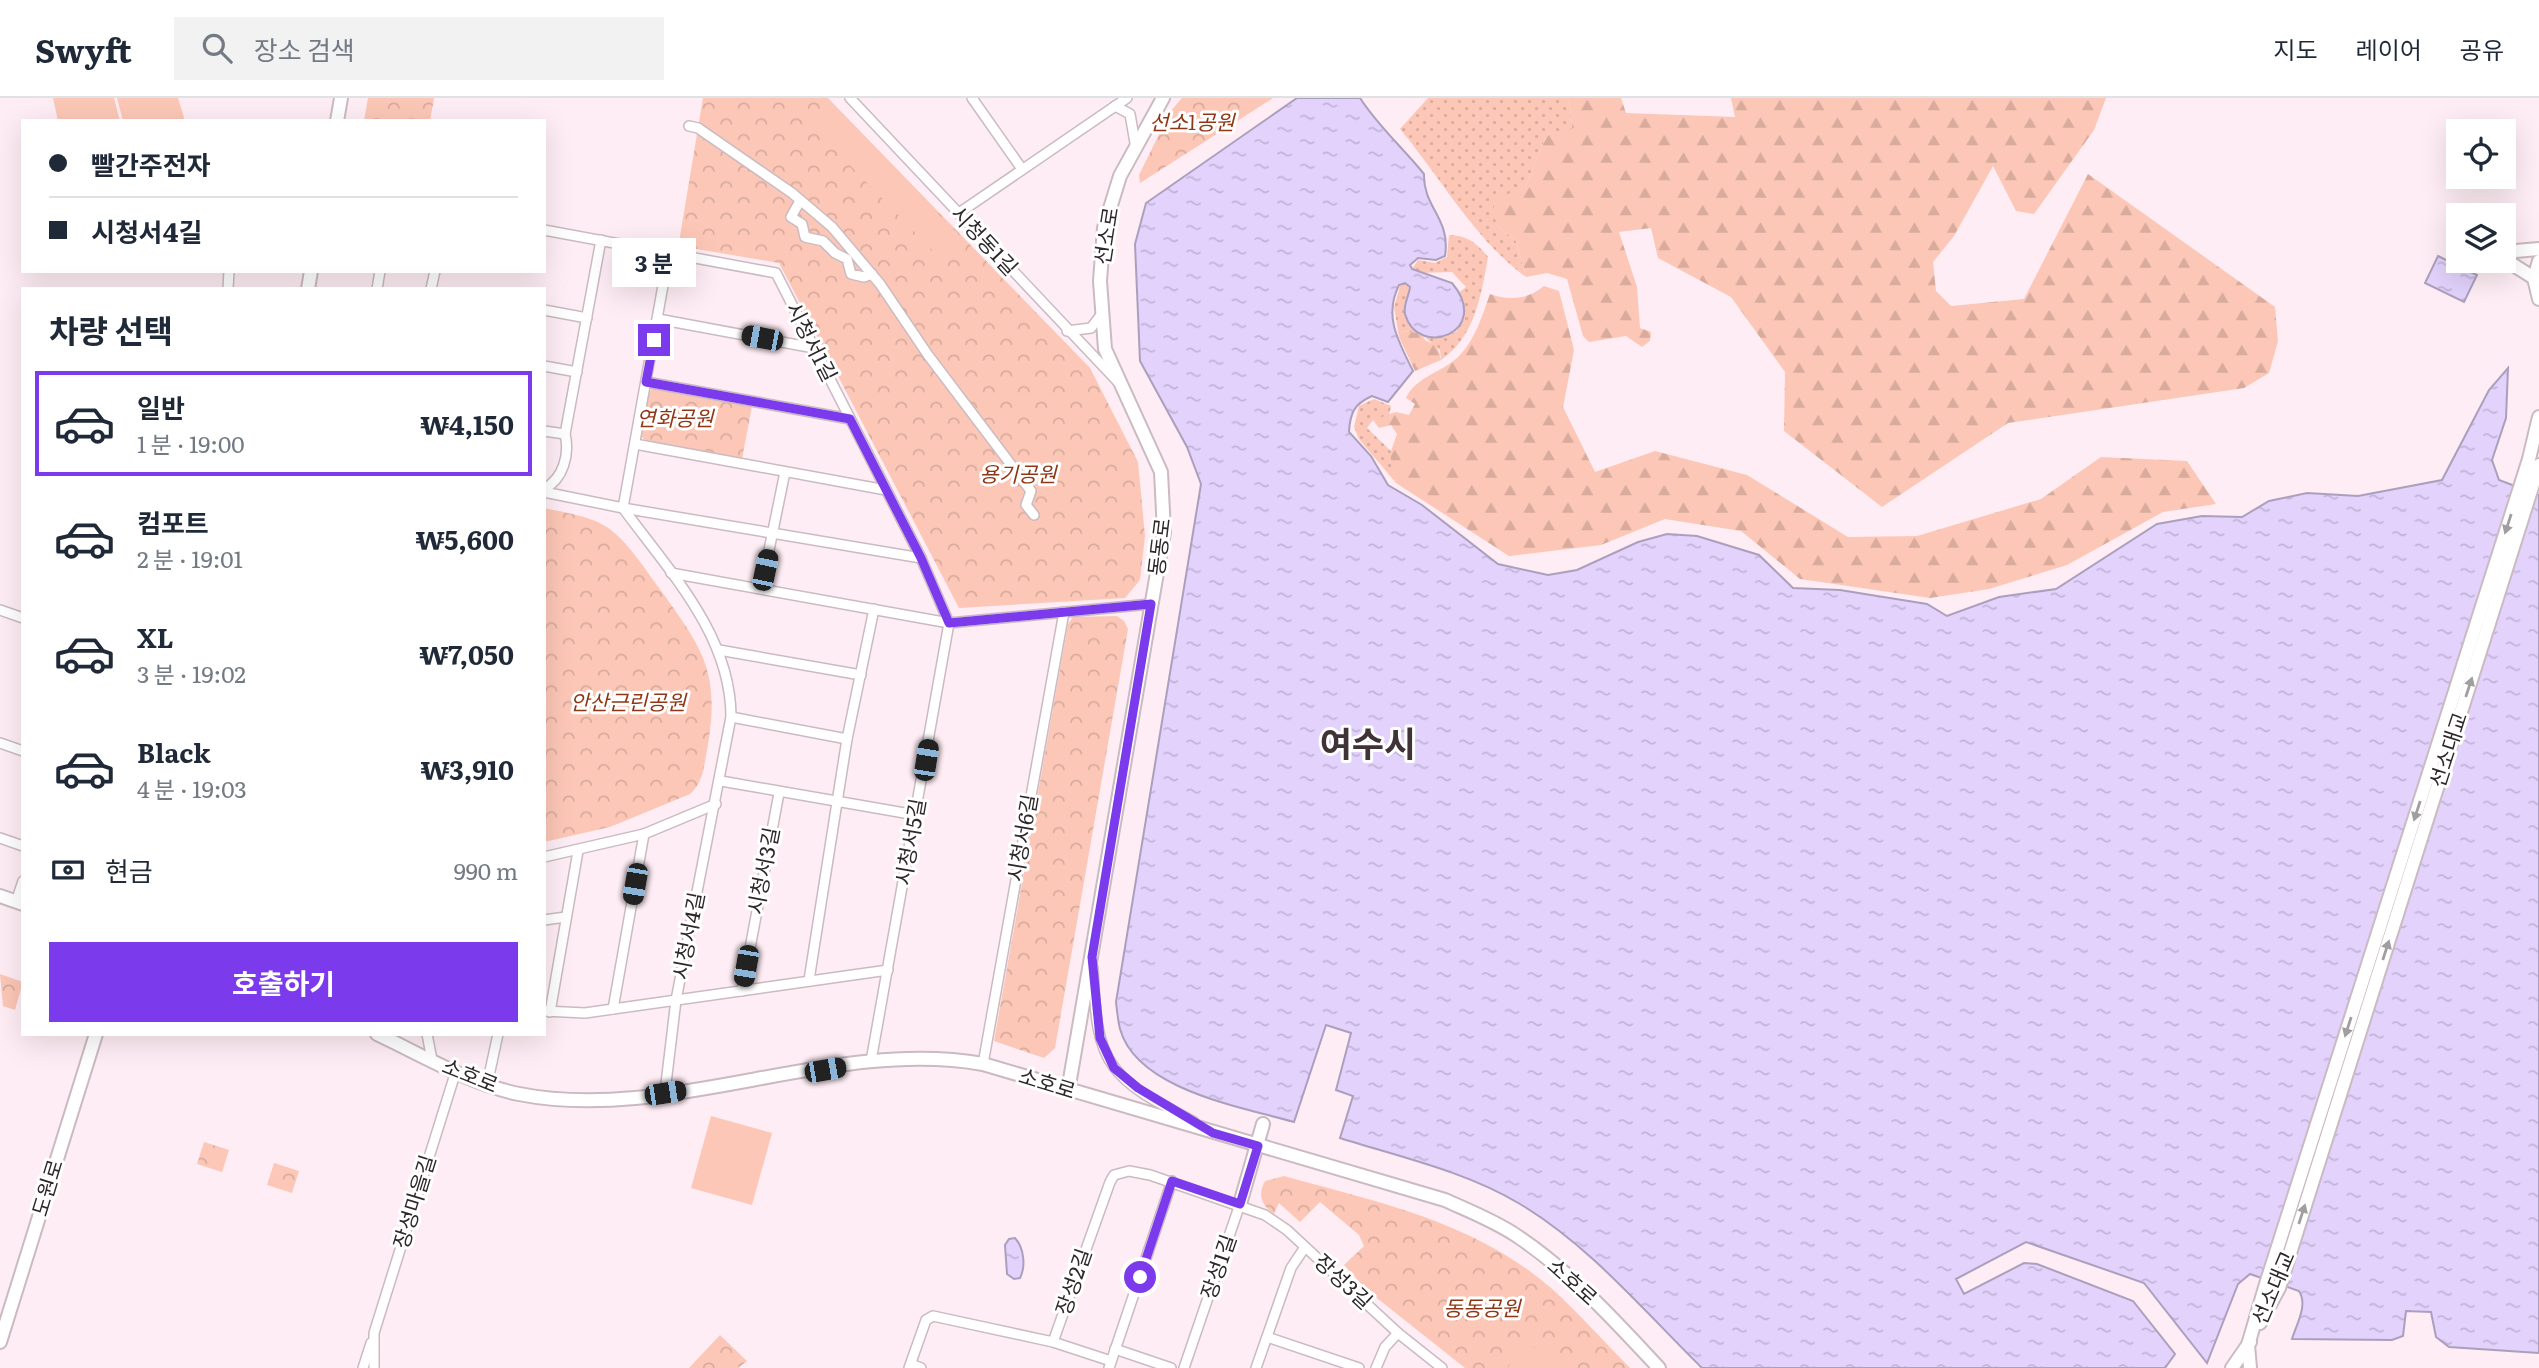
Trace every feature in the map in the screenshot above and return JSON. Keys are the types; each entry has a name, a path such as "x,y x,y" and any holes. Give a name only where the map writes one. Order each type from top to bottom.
{"street":[{"path":"337,119 341,98"},
{"name":"시청동1길","path":"850,98 1067,331 1119,383"},
{"path":"972,98 1023,169"},
{"path":"959,214 1126,98"},
{"name":"선소로","path":"1119,383 1105,349 1101,314 1104,228 1120,176 1135,143 1163,98"},
{"path":"1115,106 1130,114 1135,143"},
{"path":"689,125 698,128 832,227 872,274 1031,491 1026,505 1034,515"},
{"path":"800,201 791,217 802,225 805,237 823,241 835,253 848,259 851,274 872,274"},
{"name":"시청서1길","path":"546,230 776,273 921,558 949,623"},
{"path":"546,488 555,481 563,468 567,449 565,434 601,240"},
{"path":"2516,251 2539,249"},
{"path":"623,508 669,252"},
{"path":"2539,261 2533,278 2539,299"},
{"path":"2516,267 2533,278"},
{"path":"546,310 587,318"},
{"path":"1067,331 1091,328 1101,314"},
{"path":"657,319 814,348"},
{"path":"546,366 577,372"},
{"path":"646,382 850,419"},
{"name":"동동로","path":"1068,1091 1164,533 1163,489 1152,447 1119,383"},
{"name":"선소대교","path":"2232,1368 2248,1345 2279,1288 2534,462 2539,417"},
{"path":"546,431 565,434"},
{"path":"635,444 886,490"},
{"path":"761,589 785,472"},
{"path":"546,490 623,508 921,558"},
{"name":"시청서4길","path":"623,508 708,628 719,650 728,681 731,718 721,781 676,1000 665,1093"},
{"path":"671,573 949,623 1151,604"},
{"path":"809,980 847,739 874,609"},
{"path":"0,610 21,617"},
{"name":"시청서6길","path":"983,1064 1064,612"},
{"name":"시청서5길","path":"871,1061 949,623"},
{"path":"719,650 860,675"},
{"path":"731,718 847,739"},
{"path":"0,743 21,750"},
{"path":"721,781 916,816"},
{"name":"시청서3길","path":"742,991 779,793"},
{"path":"546,857 644,834 716,804"},
{"path":"613,1009 644,834"},
{"path":"0,838 21,845"},
{"path":"578,851 547,1011 576,1013 613,1009 888,970"},
{"path":"0,896 20,903"},
{"path":"546,920 566,917"},
{"path":"1092,957 1100,1038 1114,1068 1138,1088 1213,1133"},
{"name":"도원로","path":"0,1342 95,1036"},
{"name":"소호로","path":"381,1036 486,1085 518,1094 567,1100 665,1093 871,1061 941,1057 983,1064 1445,1200 1516,1234 1573,1279 1659,1368"},
{"path":"428,1036 432,1060"},
{"path":"486,1085 498,1036"},
{"name":"장성마을길","path":"363,1368 456,1071"},
{"name":"장성1길","path":"1184,1368 1240,1204 1263,1124"},
{"name":"장성2길","path":"910,1366 926,1320 933,1316 1054,1342 1114,1175 1138,1172 1240,1204"},
{"path":"1054,1342 1110,1364 1172,1181"},
{"name":"장성3길","path":"1240,1204 1265,1214 1441,1368"},
{"path":"1256,1368 1291,1268 1305,1247"},
{"name":"장성마을길","path":"374,1333 374,1368"},
{"path":"1376,1368 1385,1347 1398,1333"},
{"path":"1267,1337 1359,1368"},
{"path":"2248,1345 2250,1368"},
{"path":"1115,1349 1171,1368"},
{"path":"910,1366 921,1368"}],"green space":[{"path":"53,98 114,98 119,119 58,119"},
{"path":"117,98 178,98 184,119 122,119"},
{"path":"368,98 434,98 430,119 364,119"},
{"name":"용기공원","path":"703,98 828,98 1090,368 1138,462 1145,536 1140,580 1125,598 959,608 779,263 685,247 679,242"},
{"name":"선소1공원","path":"1182,98 1273,98 1140,183 1139,175 1170,112"},
{"path":"1428,98 1569,98 1572,130 1547,134 1525,187 1496,225 1516,241 1526,277 1475,227 1400,129"},
{"path":"1569,98 1621,98 1626,113 1735,117 1731,98 2106,98 2094,130 2034,214 2016,211 1993,166 1954,236 1933,262 1936,291 1951,306 2024,299 2088,174 2275,307 2278,341 2269,373 2244,388 2008,423 1882,507 1784,431 1785,372 1731,297 1658,258 1651,228 1619,232 1637,287 1640,328 1651,332 1650,341 1642,347 1626,336 1589,342 1583,336 1567,279 1547,273 1526,277 1516,241 1496,225 1493,200 1525,187 1547,134 1572,129"},
{"path":"828,102 958,234 937,255 808,122"},
{"path":"1449,235 1472,241 1488,257 1475,314 1462,340 1441,360 1440,350 1420,333 1401,331 1399,337 1394,307 1401,283 1405,283 1410,289 1405,313 1444,337 1457,331 1463,310 1458,293 1466,287 1452,272 1420,273 1412,269 1418,260 1435,263 1447,257"},
{"path":"1544,286 1559,291 1574,350 1563,407 1595,472 1655,451 1747,475 1848,537 1917,536 2041,499 2101,457 2187,461 2216,504 2163,512 2067,565 1989,589 1930,598 1800,579 1741,531 1665,519 1601,545 1509,556 1396,483 1390,454 1397,434 1391,425 1379,428 1373,420 1396,412 1409,415 1415,404 1406,398 1410,391 1422,380 1457,358 1469,344 1490,294 1518,298 1532,294"},
{"path":"1401,331 1420,333 1426,341 1437,345 1441,360 1415,371 1399,337"},
{"name":"연화공원","path":"653,388 752,406 742,459 645,440 641,436 649,392"},
{"path":"1374,399 1391,406 1389,416 1373,420 1367,428 1391,451 1396,483 1359,439 1354,427 1359,406"},
{"name":"안산근린공원","path":"546,508 596,521 618,536 687,628 705,663 710,681 711,723 704,768 698,785 690,794 610,827 546,842"},
{"path":"1117,616 1124,621 1128,629 1055,1048 1044,1058 994,1041 1068,624 1073,617"},
{"path":"0,974 21,981 15,1010 3,1006"},
{"path":"711,1116 772,1133 752,1205 691,1188"},
{"path":"204,1142 229,1150 222,1172 197,1164"},
{"path":"274,1163 299,1171 292,1193 267,1185"},
{"name":"동동공원","path":"1284,1176 1424,1217 1490,1246 1551,1288 1630,1368 1465,1368 1368,1291 1344,1265 1364,1246 1359,1235 1320,1202 1300,1222 1279,1203 1274,1214 1266,1207 1261,1196 1265,1181"},
{"path":"720,1335 747,1361 738,1368 689,1368"},
{"path":"1521,1341 1574,1368 1508,1368"}],"water":[{"path":"1297,98 1360,98 1424,174 1428,196 1444,232 1445,256 1436,260 1418,258 1410,265 1412,269 1452,283 1462,300 1464,315 1459,326 1449,334 1436,337 1424,335 1412,328 1405,314 1410,287 1405,283 1399,285 1392,308 1393,319 1398,339 1413,371 1388,402 1372,396 1361,402 1350,419 1349,432 1371,456 1388,485 1422,505 1498,564 1548,575 1577,570 1638,542 1667,534 1697,536 1759,555 1793,588 1840,590 1927,604 1947,616 1999,597 2056,589 2157,524 2202,516 2242,517 2269,501 2307,493 2358,496 2442,480 2489,390 2508,368 2506,418 2492,460 2499,480 2539,495 2539,1353 2449,1347 2436,1337 2431,1312 2406,1311 2403,1336 2392,1340 2292,1339 2302,1308 2299,1291 2250,1274 2238,1284 2207,1363 2144,1283 2026,1242 1956,1279 1964,1294 2024,1263 2037,1264 2133,1301 2175,1354 2165,1368 1702,1368 1593,1259 1570,1239 1520,1204 1477,1182 1340,1138 1353,1096 1336,1090 1351,1033 1326,1025 1294,1122 1194,1093 1147,1067 1130,1050 1120,1029 1116,1002 1201,484 1187,447 1140,361 1135,244 1146,203"},
{"path":"2438,256 2446,260 2446,273 2477,275 2464,302 2425,283"},
{"path":"1015,1238 1022,1252 1023,1263 1020,1278 1014,1279 1007,1274 1005,1245 1009,1239"}],"district":[{"name":"여수시","path":"1368,745"}],"route":[{"path":"654,340 646,382 850,419 921,558 949,623 1151,604 1092,957 1100,1038 1114,1068 1138,1088 1213,1133 1258,1146 1240,1204 1172,1181 1140,1277"}]}
